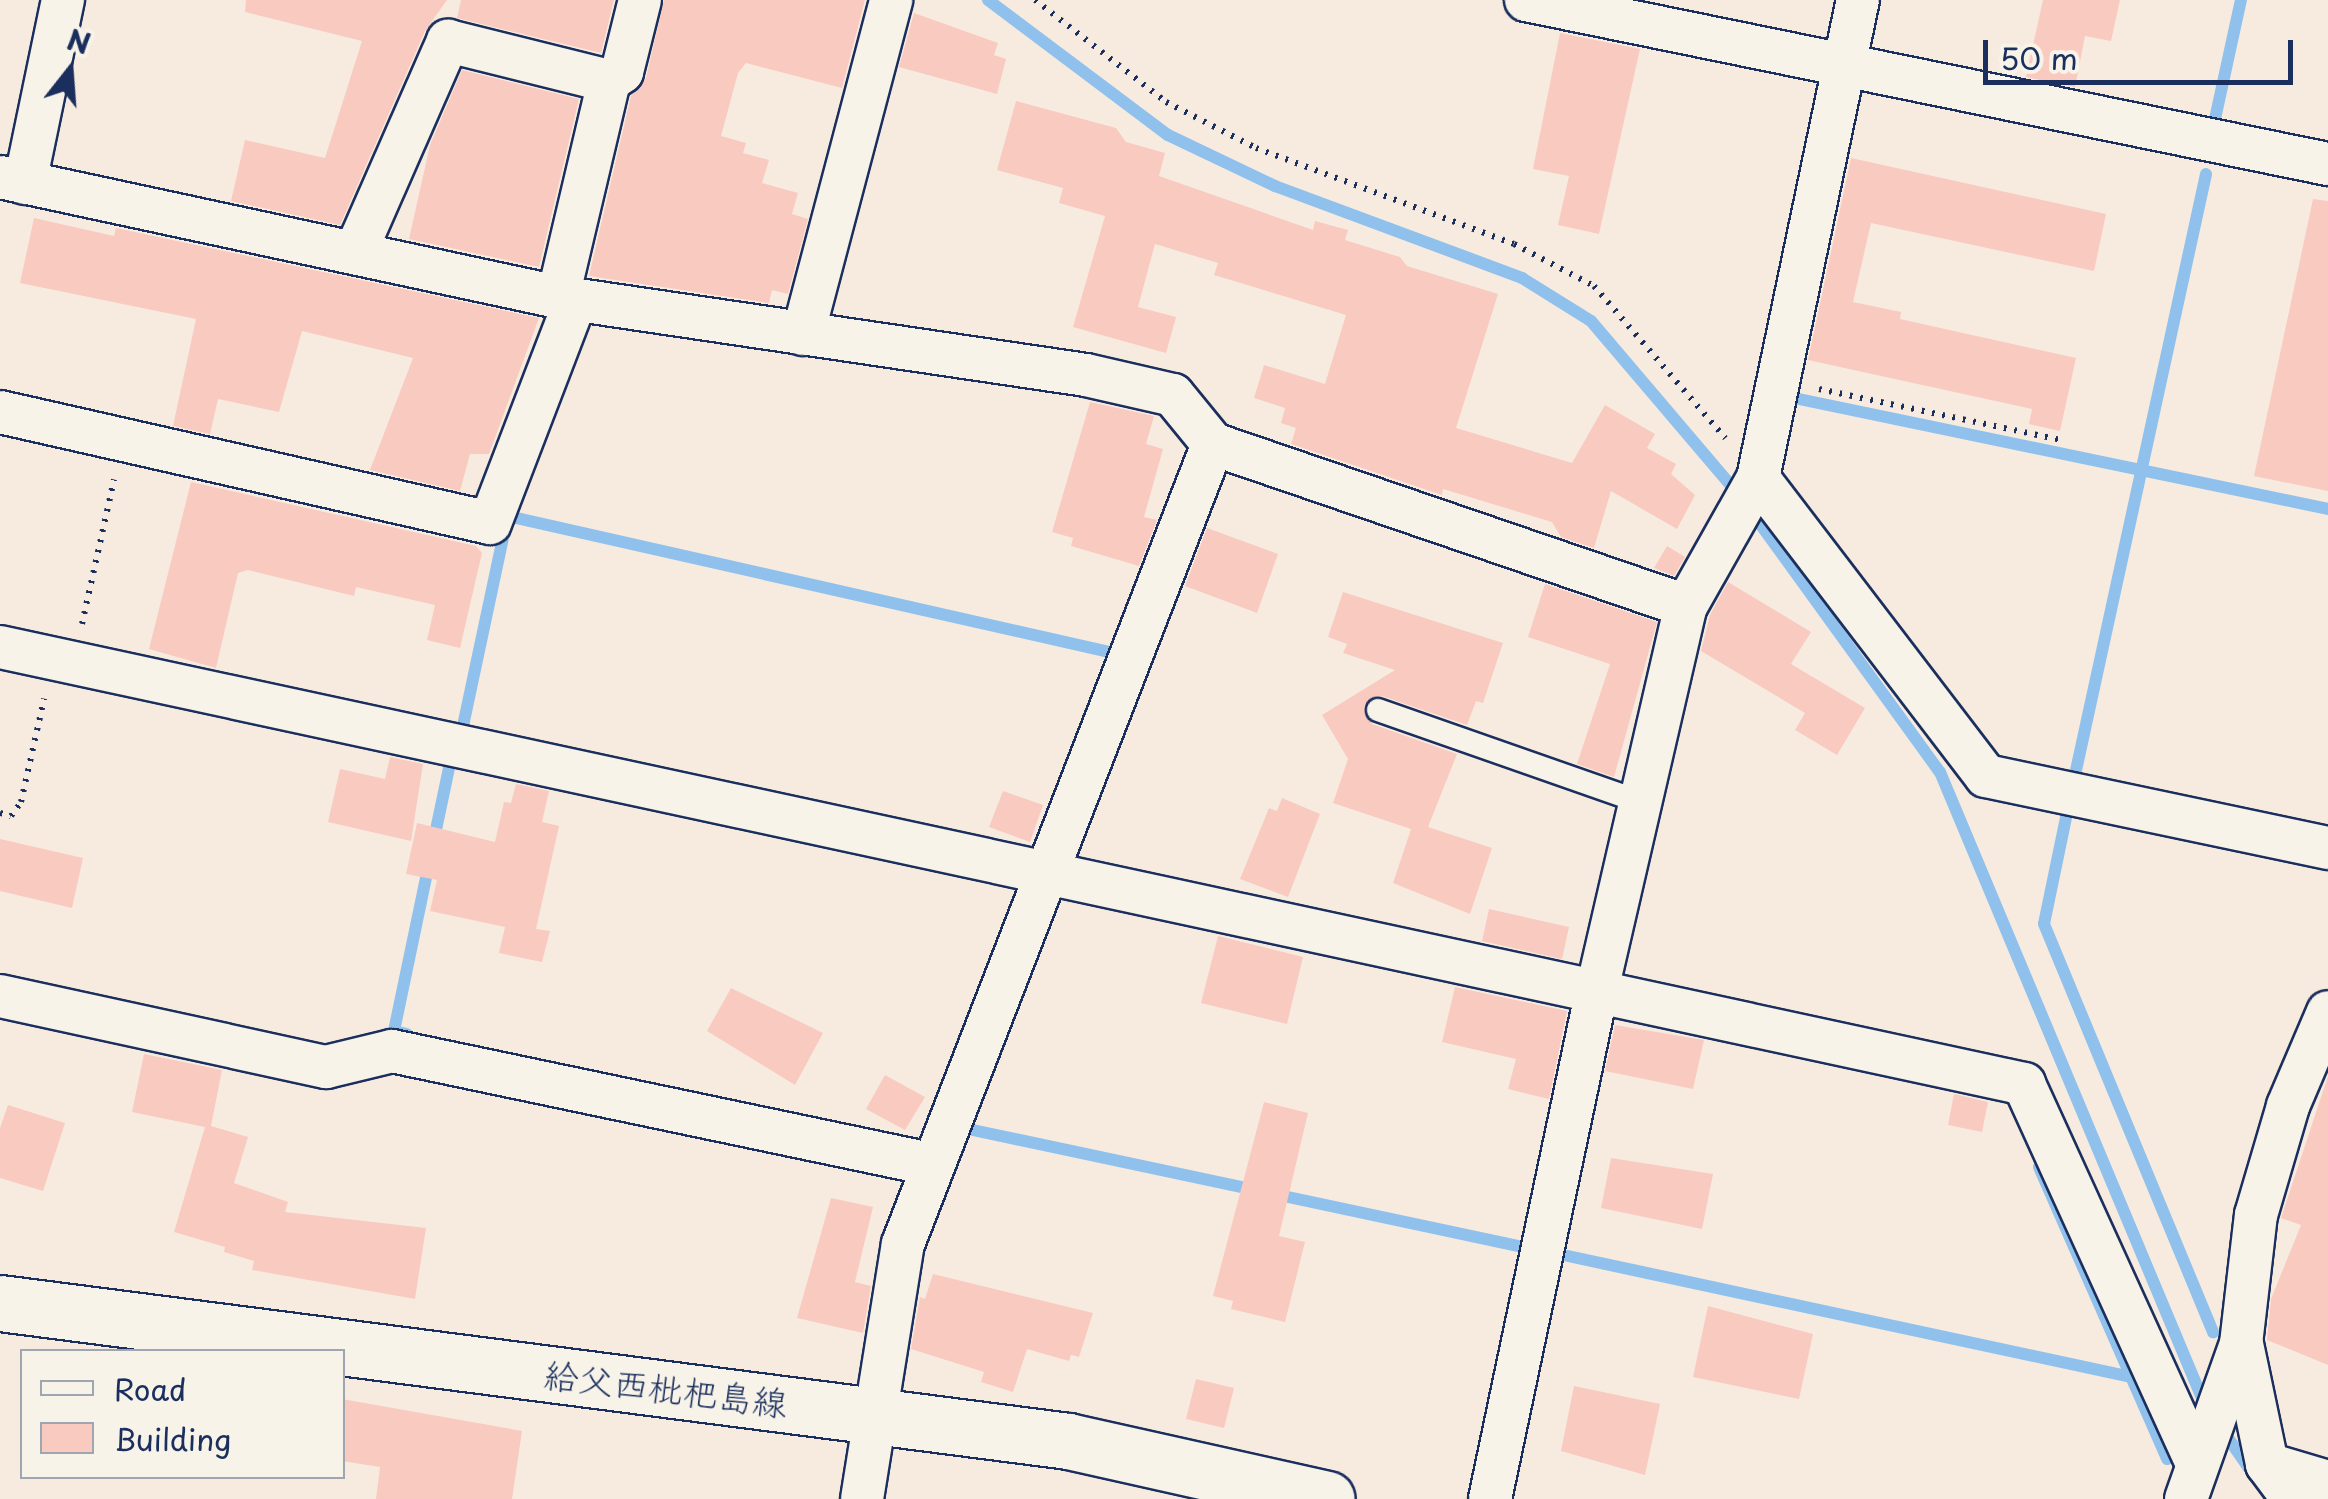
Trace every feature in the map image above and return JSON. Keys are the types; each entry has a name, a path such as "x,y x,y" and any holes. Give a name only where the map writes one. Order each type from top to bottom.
{"main road":[{"name":"給父西枇杷島線","path":"0,1304 1068,1441 1269,1492 1327,1499"}],"street":[{"path":"63,0 12,180 567,299 1086,375 1174,395 1213,444 1686,606"},
{"path":"355,253 448,40 609,80 622,72 640,0"},
{"path":"803,334 891,0"},
{"path":"1526,0 2328,164"},
{"path":"1490,1499 1597,990 1686,606 1758,478 1858,0"},
{"path":"0,412 490,523 567,299 609,80"},
{"path":"862,1499 903,1244 930,1164 1213,444"},
{"path":"1758,478 1986,776 2328,848"},
{"path":"0,647 2024,1084 2191,1482"},
{"path":"0,996 326,1066 392,1051 930,1164"},
{"path":"2191,1482 2242,1344 2256,1215 2288,1106 2328,1012"},
{"path":"2242,1344 2267,1464 2293,1499"},
{"path":"2267,1464 2328,1482"}],"lane":[{"path":"1378,710 1641,802"}],"path":[{"path":"1035,0 1181,110 1256,148 1514,244 1594,286 1758,478"},
{"path":"1779,381 2062,440"},
{"path":"0,814 11,816 20,802 123,440"}],"building":[{"path":"246,0 447,0 425,31 340,225 231,201 245,140 325,158 362,41 245,12"},
{"path":"461,0 614,0 601,53 457,18"},
{"path":"664,0 865,0 842,88 746,63 738,73 721,136 746,143 743,153 769,160 762,183 798,193 792,214 808,219 788,294 772,290 769,303 589,276 631,96 646,78"},
{"path":"2043,0 2120,0 2111,41 2085,36 2075,87 2026,77"},
{"path":"914,13 998,43 994,55 1006,59 997,94 899,67"},
{"path":"1560,33 1640,49 1599,234 1558,225 1569,176 1533,169"},
{"path":"462,70 579,99 539,267 409,239 430,145"},
{"path":"1016,101 1116,128 1126,142 1165,153 1159,176 1313,230 1315,221 1348,230 1345,240 1400,257 1407,266 1498,294 1456,428 1572,463 1605,405 1655,434 1647,448 1676,464 1671,474 1695,495 1677,529 1611,491 1594,548 1561,537 1552,522 1443,489 1442,495 1291,444 1296,428 1281,423 1285,408 1254,398 1264,365 1325,384 1346,315 1214,275 1218,263 1155,244 1138,307 1176,317 1166,353 1073,327 1105,216 1059,203 1063,188 997,170"},
{"path":"1851,158 2106,214 2094,271 1871,223 1853,302 1901,312 1900,319 2076,358 2060,431 2029,424 2032,409 1808,360"},
{"path":"2313,199 2328,201 2328,491 2254,476"},
{"path":"34,218 114,236 116,228 539,318 489,454 470,454 460,491 370,470 413,358 302,331 279,412 218,399 210,434 173,426 196,319 20,283"},
{"path":"1090,402 1154,416 1146,444 1163,449 1144,517 1157,520 1139,566 1071,546 1073,538 1052,532"},
{"path":"191,482 476,546 482,553 460,648 427,640 435,605 356,587 354,596 248,570 238,573 216,668 149,649"},
{"path":"1207,528 1278,554 1257,613 1185,586"},
{"path":"1667,546 1685,557 1674,576 1654,568"},
{"path":"1728,582 1811,632 1791,664 1865,708 1837,755 1795,730 1805,713 1701,651 1710,615"},
{"path":"1545,584 1657,622 1614,777 1577,764 1610,664 1528,637"},
{"path":"1343,592 1503,643 1483,703 1476,701 1467,725 1382,696 1364,706 1372,724 1457,754 1428,827 1492,848 1470,914 1393,883 1411,829 1333,803 1348,759 1322,715 1395,670 1343,653 1347,644 1328,637"},
{"path":"390,757 423,764 411,841 328,822 340,769 385,779"},
{"path":"516,784 549,791 542,822 559,826 536,929 550,931 542,962 499,953 505,927 430,911 437,880 406,874 417,823 495,842 504,802 511,803"},
{"path":"1003,791 1043,805 1030,842 989,827"},
{"path":"1282,798 1320,814 1288,897 1240,879 1269,808 1277,811"},
{"path":"0,839 83,858 72,908 0,891"},
{"path":"1489,909 1569,927 1562,959 1482,941"},
{"path":"1218,936 1303,957 1287,1024 1201,1003"},
{"path":"1455,987 1567,1011 1549,1099 1508,1089 1516,1059 1442,1042"},
{"path":"731,988 823,1033 795,1085 707,1031"},
{"path":"1615,1025 1704,1040 1693,1089 1605,1071"},
{"path":"144,1054 222,1070 211,1126 248,1137 234,1183 288,1202 285,1212 426,1228 415,1299 252,1270 254,1261 224,1252 225,1247 174,1232 205,1127 132,1112"},
{"path":"885,1075 925,1097 905,1130 866,1109"},
{"path":"2328,1076 2328,1365 2267,1340 2271,1299 2301,1225 2281,1218"},
{"path":"1954,1094 1988,1102 1982,1132 1948,1125"},
{"path":"1264,1102 1308,1113 1279,1236 1305,1242 1285,1322 1231,1309 1233,1301 1213,1296"},
{"path":"8,1105 65,1123 43,1191 0,1178 0,1128"},
{"path":"1611,1158 1713,1174 1702,1229 1601,1208"},
{"path":"831,1198 873,1207 855,1282 871,1286 863,1333 797,1318"},
{"path":"933,1274 1093,1313 1079,1357 1071,1355 1069,1361 1027,1349 1013,1392 981,1382 984,1372 911,1349 920,1297 925,1299"},
{"path":"1708,1306 1813,1334 1799,1399 1693,1377"},
{"path":"1196,1379 1234,1388 1224,1428 1186,1419"},
{"path":"1574,1386 1660,1404 1645,1475 1561,1451"},
{"path":"345,1400 522,1431 512,1499 376,1499 380,1467 345,1461"}],"waterway":[{"path":"988,0 1168,135 1275,186 1522,278 1591,321 1735,490"},
{"path":"2215,119 2241,0"},
{"path":"2075,775 2206,174"},
{"path":"1794,398 2328,509"},
{"path":"508,516 1109,652"},
{"path":"1758,521 1940,772 2202,1398"},
{"path":"463,726 506,524"},
{"path":"433,844 450,763"},
{"path":"2068,808 2044,924 2213,1332"},
{"path":"407,1034 394,1031 429,863"},
{"path":"968,1129 1254,1190"},
{"path":"2039,1167 2167,1459"},
{"path":"1274,1194 1518,1246"},
{"path":"1568,1256 2127,1376"},
{"path":"2226,1435 2253,1474"}]}
